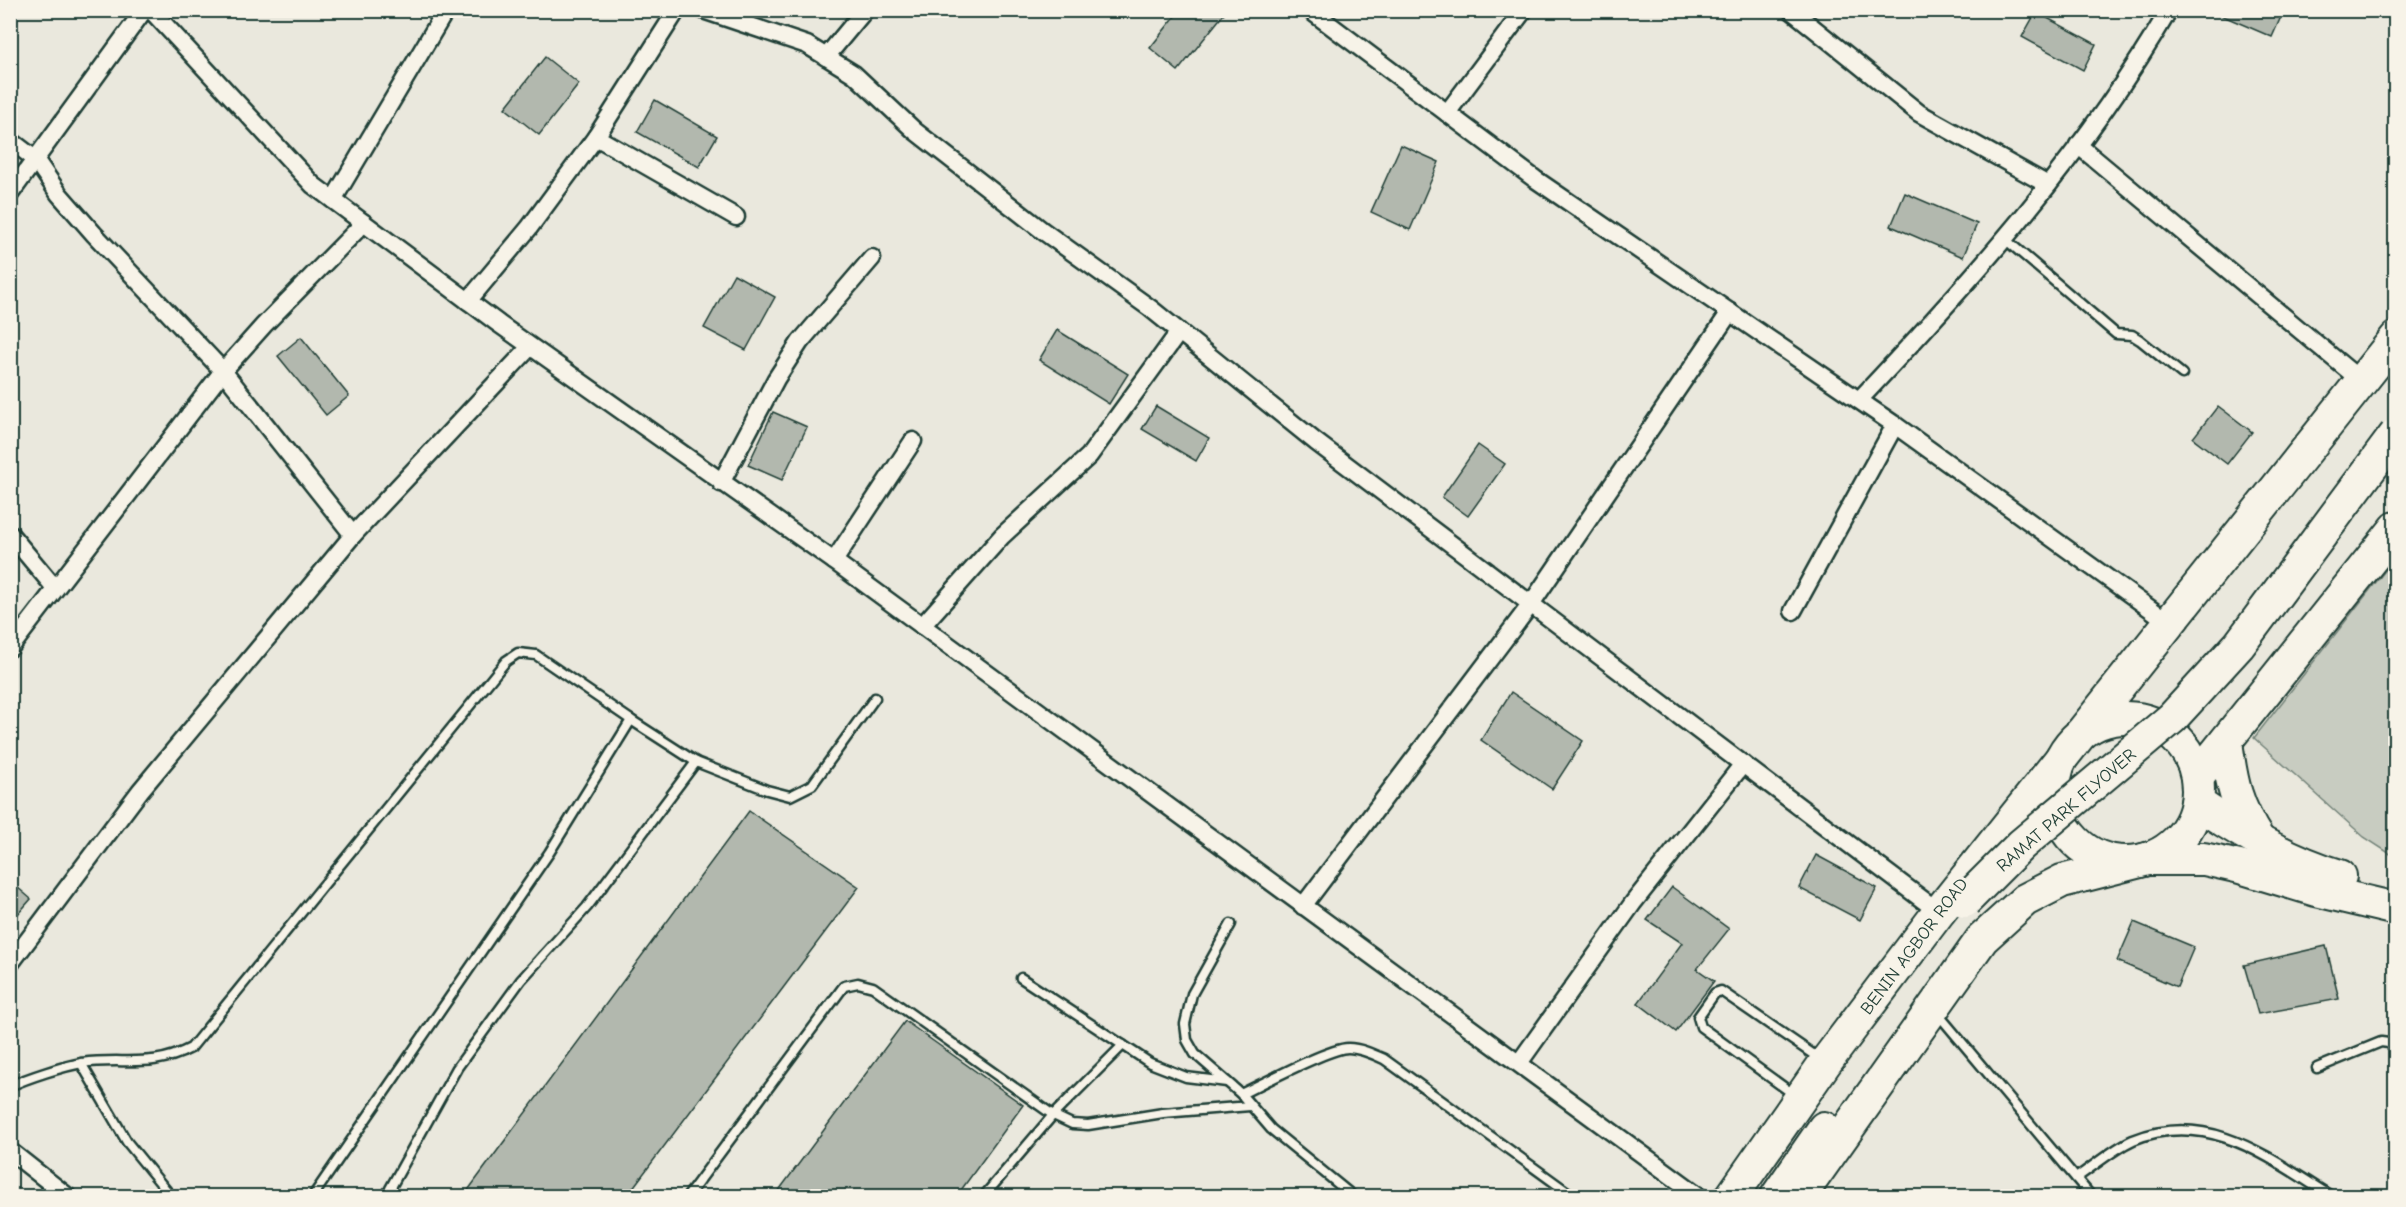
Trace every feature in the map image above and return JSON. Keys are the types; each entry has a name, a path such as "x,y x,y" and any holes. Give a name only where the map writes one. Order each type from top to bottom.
{"highway":[{"name":"BENIN AGBOR ROAD","path":"1732,1197 1825,1063 1962,908 2072,742 2170,622 2360,380 2396,338"},
{"name":"RAMAT PARK FLYOVER","path":"1749,1197 1962,908 2021,845 2172,718 2202,686 2239,645 2396,434"},
{"name":"RAMAT PARK FLYOVER","path":"1777,1197 1962,908 2036,857 2187,730 2254,657 2396,467"},
{"path":"1800,1197 1982,939 2025,900 2062,881 2148,859 2166,850 2180,837 2188,827 2197,790 2226,741 2396,528"},
{"path":"2396,892 2311,868 2230,826 2197,790 2194,764 2180,741 2170,732 2146,720 2132,718 2106,721 2093,726 2072,742 2064,754 2055,782 2057,810 2070,836 2080,846 2106,859 2120,862 2148,859 2213,861 2396,909"},
{"path":"2226,741 2230,777 2243,818 2259,841"}],"street":[{"path":"10,194 144,10"},
{"path":"152,10 313,185 468,301 721,483 834,561 1699,1197"},
{"path":"333,200 446,10"},
{"path":"468,301 529,228 596,138 677,10"},
{"path":"703,10 807,45 854,74 915,131 1043,231 1179,332 1316,442 1743,764 1962,908"},
{"path":"826,57 865,10"},
{"path":"1447,113 1524,10"},
{"path":"1791,10 1919,113 2048,185"},
{"path":"1859,400 2005,239 2048,185 2138,64 2169,10"},
{"path":"1312,11 1535,180 1895,425 2170,622"},
{"path":"596,138 736,217"},
{"path":"10,140 35,159 59,194 94,234 223,371 353,535"},
{"path":"2078,145 2360,380"},
{"path":"10,648 223,371 264,325 364,223"},
{"path":"721,483 776,379 794,351 872,258"},
{"path":"1303,906 1531,604 1730,312"},
{"path":"922,626 1002,536 1089,456 1179,332"},
{"path":"10,964 140,791 353,535 531,346"},
{"path":"1793,611 1895,425"},
{"path":"834,561 913,441"},
{"path":"10,534 55,588"},
{"path":"1519,1063 1633,903 1743,764"},
{"path":"10,1151 67,1197"}],"lane":[{"path":"2005,239 2116,334 2132,335 2182,374"},
{"path":"10,1086 81,1063 150,1062 173,1058 191,1048 506,660 518,653 536,655 696,762 767,790 790,796 812,785 875,698"},
{"path":"313,1197 549,853 630,720"},
{"path":"387,1197 457,1068 521,980 588,907 696,762"},
{"path":"1231,924 1192,994 1185,1024 1187,1040 1194,1054 1228,1082 1271,1129 1353,1197"},
{"path":"1021,978 1150,1063 1186,1077 1228,1082"},
{"path":"688,1197 844,987 858,983 873,987 1053,1115 1072,1124 1088,1125 1163,1113 1250,1106"},
{"path":"1800,1099 1701,1027 1698,1017 1715,993 1721,991 1825,1063"},
{"path":"1934,1009 2091,1197"},
{"path":"2317,1068 2381,1042 2396,1044"},
{"path":"984,1197 1053,1115 1124,1045"},
{"path":"1240,1094 1327,1054 1347,1048 1368,1052 1384,1059 1573,1197"},
{"path":"81,1063 127,1142 171,1197"},
{"path":"2076,1178 2131,1141 2168,1130 2190,1131 2222,1137 2249,1146 2331,1197"}],"shaded area":[{"path":"2395,558 2395,857 2364,837 2254,738"}],"building":[{"path":"1180,10 1227,10 1178,71 1150,48"},
{"path":"2209,10 2284,10 2272,37"},
{"path":"2036,12 2096,44 2083,70 2022,37"},
{"path":"545,57 579,84 539,135 505,108"},
{"path":"655,100 717,136 699,167 637,132"},
{"path":"1401,145 1439,162 1410,230 1371,212"},
{"path":"1905,193 1977,224 1963,257 1891,226"},
{"path":"734,274 775,297 746,350 704,328"},
{"path":"1057,330 1128,374 1109,404 1039,360"},
{"path":"301,337 349,396 326,415 278,356"},
{"path":"1156,406 1209,438 1196,461 1142,429"},
{"path":"2218,406 2252,432 2227,464 2193,438"},
{"path":"773,412 807,427 782,480 748,465"},
{"path":"1478,445 1505,464 1468,516 1442,497"},
{"path":"1511,692 1583,741 1552,789 1481,740"},
{"path":"749,811 859,887 626,1197 463,1197"},
{"path":"1816,855 1877,888 1860,920 1799,888"},
{"path":"10,881 31,899 10,923"},
{"path":"1672,887 1729,929 1697,969 1714,981 1676,1032 1638,1003 1682,943 1647,920"},
{"path":"2134,922 2194,947 2177,987 2117,961"},
{"path":"2326,946 2339,999 2258,1014 2244,965"},
{"path":"905,1021 1023,1105 956,1197 774,1197"}]}
